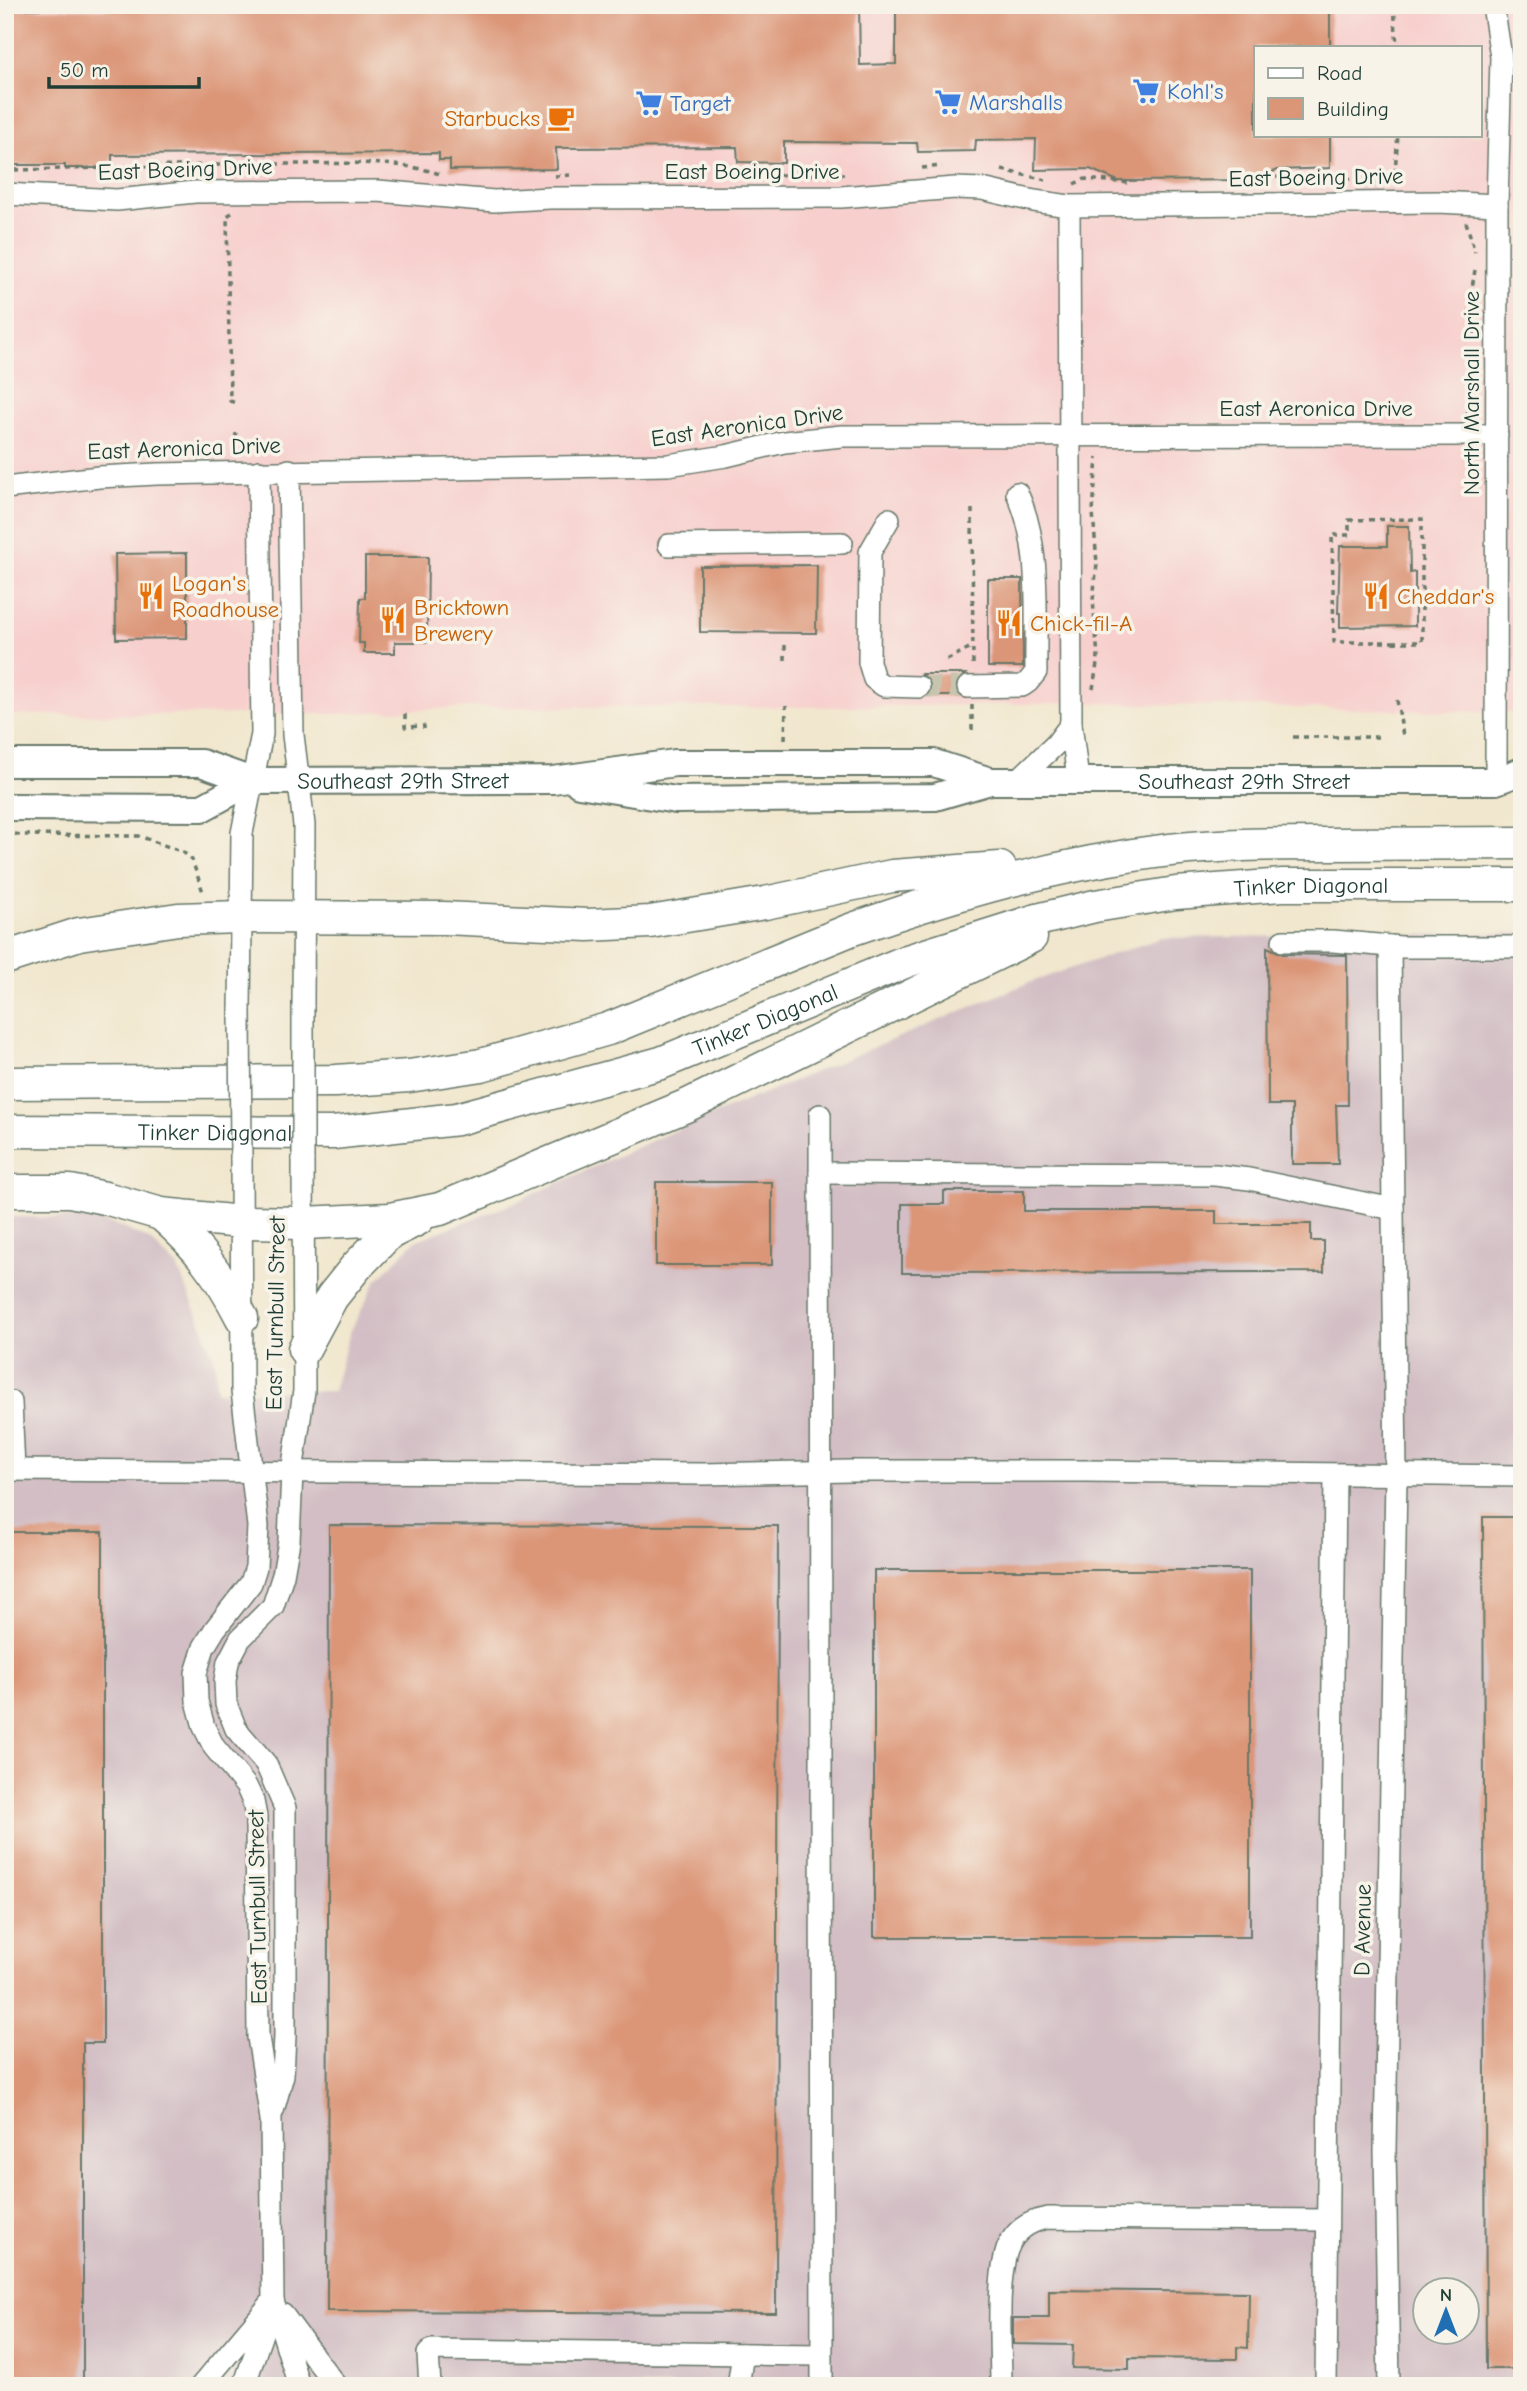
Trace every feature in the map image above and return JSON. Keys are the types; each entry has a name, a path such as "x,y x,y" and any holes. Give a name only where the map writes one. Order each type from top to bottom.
{"highway":[{"name":"Tinker Diagonal","path":"5,1083 336,1081 409,1076 481,1065 608,1029 891,915 1015,878 1089,862 1172,850 1283,844 1522,843"},
{"path":"5,958 79,934 178,919 444,918 588,925 650,922 765,903 892,876 1089,862"},
{"name":"Tinker Diagonal","path":"5,1131 333,1133 457,1119 661,1063 907,961 1037,920 1095,906 1176,893 1283,885 1522,885"},
{"path":"304,1349 332,1297 388,1234 440,1209 688,1105 1095,906"},
{"path":"5,1191 70,1191 161,1214 241,1222 304,1223 390,1219 440,1209"},
{"path":"161,1214 187,1236 205,1258 223,1282 242,1318"}],"main road":[{"name":"Southeast 29th Street","path":"5,763 201,763 252,782 553,780 675,763 934,763 990,781"},
{"name":"Southeast 29th Street","path":"1496,781 1522,771"},
{"name":"Southeast 29th Street","path":"553,780 676,800 935,797 990,781 1078,780 1496,781 1522,791"},
{"name":"Southeast 29th Street","path":"5,807 202,808 252,782"}],"street":[{"name":"North Marshall Drive","path":"1493,5 1501,57 1497,205 1496,781"},
{"name":"East Boeing Drive","path":"5,194 117,200 195,192 378,191 494,201 550,198 841,197 955,188 982,189 1050,204 1071,195 1497,205"},
{"path":"1071,195 1071,724 1078,780"},
{"name":"East Aeronica Drive","path":"5,488 99,477 259,471 668,465 726,456 783,442 842,436 1497,435"},
{"name":"East Turnbull Street","path":"271,2119 283,2075 285,2036 285,1808 266,1764 236,1729 226,1704 225,1681 228,1662 240,1639 273,1606 283,1575 289,1541 292,1472 304,1391 304,825 293,735 289,470"},
{"name":"East Turnbull Street","path":"259,471 262,734 242,832 240,917 242,1391 258,1526 256,1567 251,1583 204,1647 196,1673 197,1700 204,1727 214,1747 246,1786 256,1817 258,2037 271,2119 273,2301 299,2386"},
{"path":"970,687 1022,686 1036,672 1033,546 1025,510 1017,493"},
{"path":"889,519 870,552 869,662 874,679 884,686 919,687"},
{"path":"669,545 842,542"},
{"path":"1017,781 1056,744 1071,724"},
{"path":"1283,941 1333,941 1390,946 1522,947"},
{"name":"D Avenue","path":"1389,2386 1385,2150 1396,1476 1390,946"},
{"path":"820,1115 822,2386"},
{"path":"820,1172 1215,1175 1249,1179 1393,1209"},
{"path":"5,1402 11,1402 10,1470 704,1474 1086,1471 1522,1476"},
{"path":"1326,2386 1335,1475"},
{"path":"1001,2386 1001,2309 1007,2250 1017,2233 1035,2220 1328,2220"},
{"path":"201,2386 273,2301 336,2386"},
{"name":"East Turnbull Street","path":"244,2386 273,2301"},
{"path":"430,2386 428,2354 432,2350 821,2355"},
{"path":"738,2386 743,2354"}],"path":[{"path":"1394,5 1397,46"},
{"path":"1382,185 1394,185 1398,136"},
{"path":"5,170 379,162 426,169 446,176"},
{"path":"920,168 954,166"},
{"path":"995,169 1050,181"},
{"path":"778,175 860,174"},
{"path":"548,176 573,175"},
{"path":"1244,184 1266,177 1347,178 1369,185"},
{"path":"1071,195 1085,179 1135,183"},
{"path":"235,209 227,216 227,228 230,401 236,403"},
{"path":"1466,217 1475,253 1469,306 1475,349"},
{"path":"1465,419 1471,406 1475,371"},
{"path":"236,433 236,451 240,455"},
{"path":"972,509 972,734"},
{"path":"1422,519 1422,642 1395,644 1334,642 1332,536 1349,535 1349,520 1422,519"},
{"path":"785,645 785,662"},
{"path":"947,660 973,646"},
{"path":"1397,700 1403,736"},
{"path":"785,738 786,706"},
{"path":"405,714 405,727 424,726 424,734"},
{"path":"1293,737 1381,737"},
{"path":"5,833 139,836 183,852 192,860 201,881 202,892"}],"shaded area":[{"path":"5,5 1522,5 1522,713 1091,703 844,707 471,707 332,714 5,715"},
{"path":"1522,933 1522,2386 5,2386 5,1217 92,1218 148,1239 177,1266 215,1362 217,1392 333,1391 350,1332 376,1281 415,1241 507,1206 662,1136 1028,983 1161,938"}],"building":[{"path":"111,5 859,5 860,65 896,64 896,5 1330,5 1330,46 1254,46 1254,136 1330,136 1330,168 1278,170 1252,180 1118,181 1090,169 1035,170 1036,139 976,140 975,151 918,152 917,143 784,142 784,163 738,162 737,147 556,148 557,169 450,170 450,160 439,160 439,153 112,155 112,168 5,165 5,9 111,9"},
{"name":"Cheddar's","path":"1387,526 1409,526 1410,573 1415,572 1415,626 1340,627 1340,546 1387,546"},
{"name":"Logan's Roadhouse","path":"187,553 187,638 116,639 115,554"},
{"name":"Bricktown Brewery","path":"365,557 428,557 427,642 395,642 395,653 364,653 364,643 359,643 360,598 365,598"},
{"path":"817,565 816,633 700,632 700,566"},
{"name":"Chick-fil-A","path":"988,579 1022,579 1023,667 988,667"},
{"path":"921,674 966,674 956,681 955,688 959,696 928,696 932,688 931,681"},
{"path":"1267,947 1283,954 1347,955 1348,1105 1336,1105 1338,1164 1292,1164 1292,1105 1268,1105"},
{"path":"656,1182 772,1182 772,1265 656,1265"},
{"path":"944,1191 1024,1191 1024,1211 1216,1211 1216,1224 1311,1224 1311,1241 1324,1241 1324,1272 902,1273 902,1204 944,1204"},
{"path":"1483,1517 1522,1517 1522,2369 1486,2369"},
{"path":"329,1525 778,1526 776,2313 327,2311"},
{"path":"5,1532 103,1532 103,2043 83,2043 83,2386 5,2386"},
{"path":"874,1570 1250,1570 1250,1937 874,1937"},
{"path":"1049,2290 1249,2292 1248,2348 1237,2347 1237,2359 1129,2358 1129,2369 1072,2368 1073,2345 1013,2344 1013,2318 1049,2318"}],"tunnel":[{"path":"919,687 968,687"}],"place":[{"name":"Kohl's","path":"1146,91"},
{"name":"Marshalls","path":"948,102"},
{"name":"Target","path":"649,103"},
{"name":"Starbucks","path":"561,118"},
{"name":"Logan's Roadhouse","path":"151,596"},
{"name":"Cheddar's","path":"1376,596"},
{"name":"Bricktown Brewery","path":"393,620"},
{"name":"Chick-fil-A","path":"1009,623"}]}
